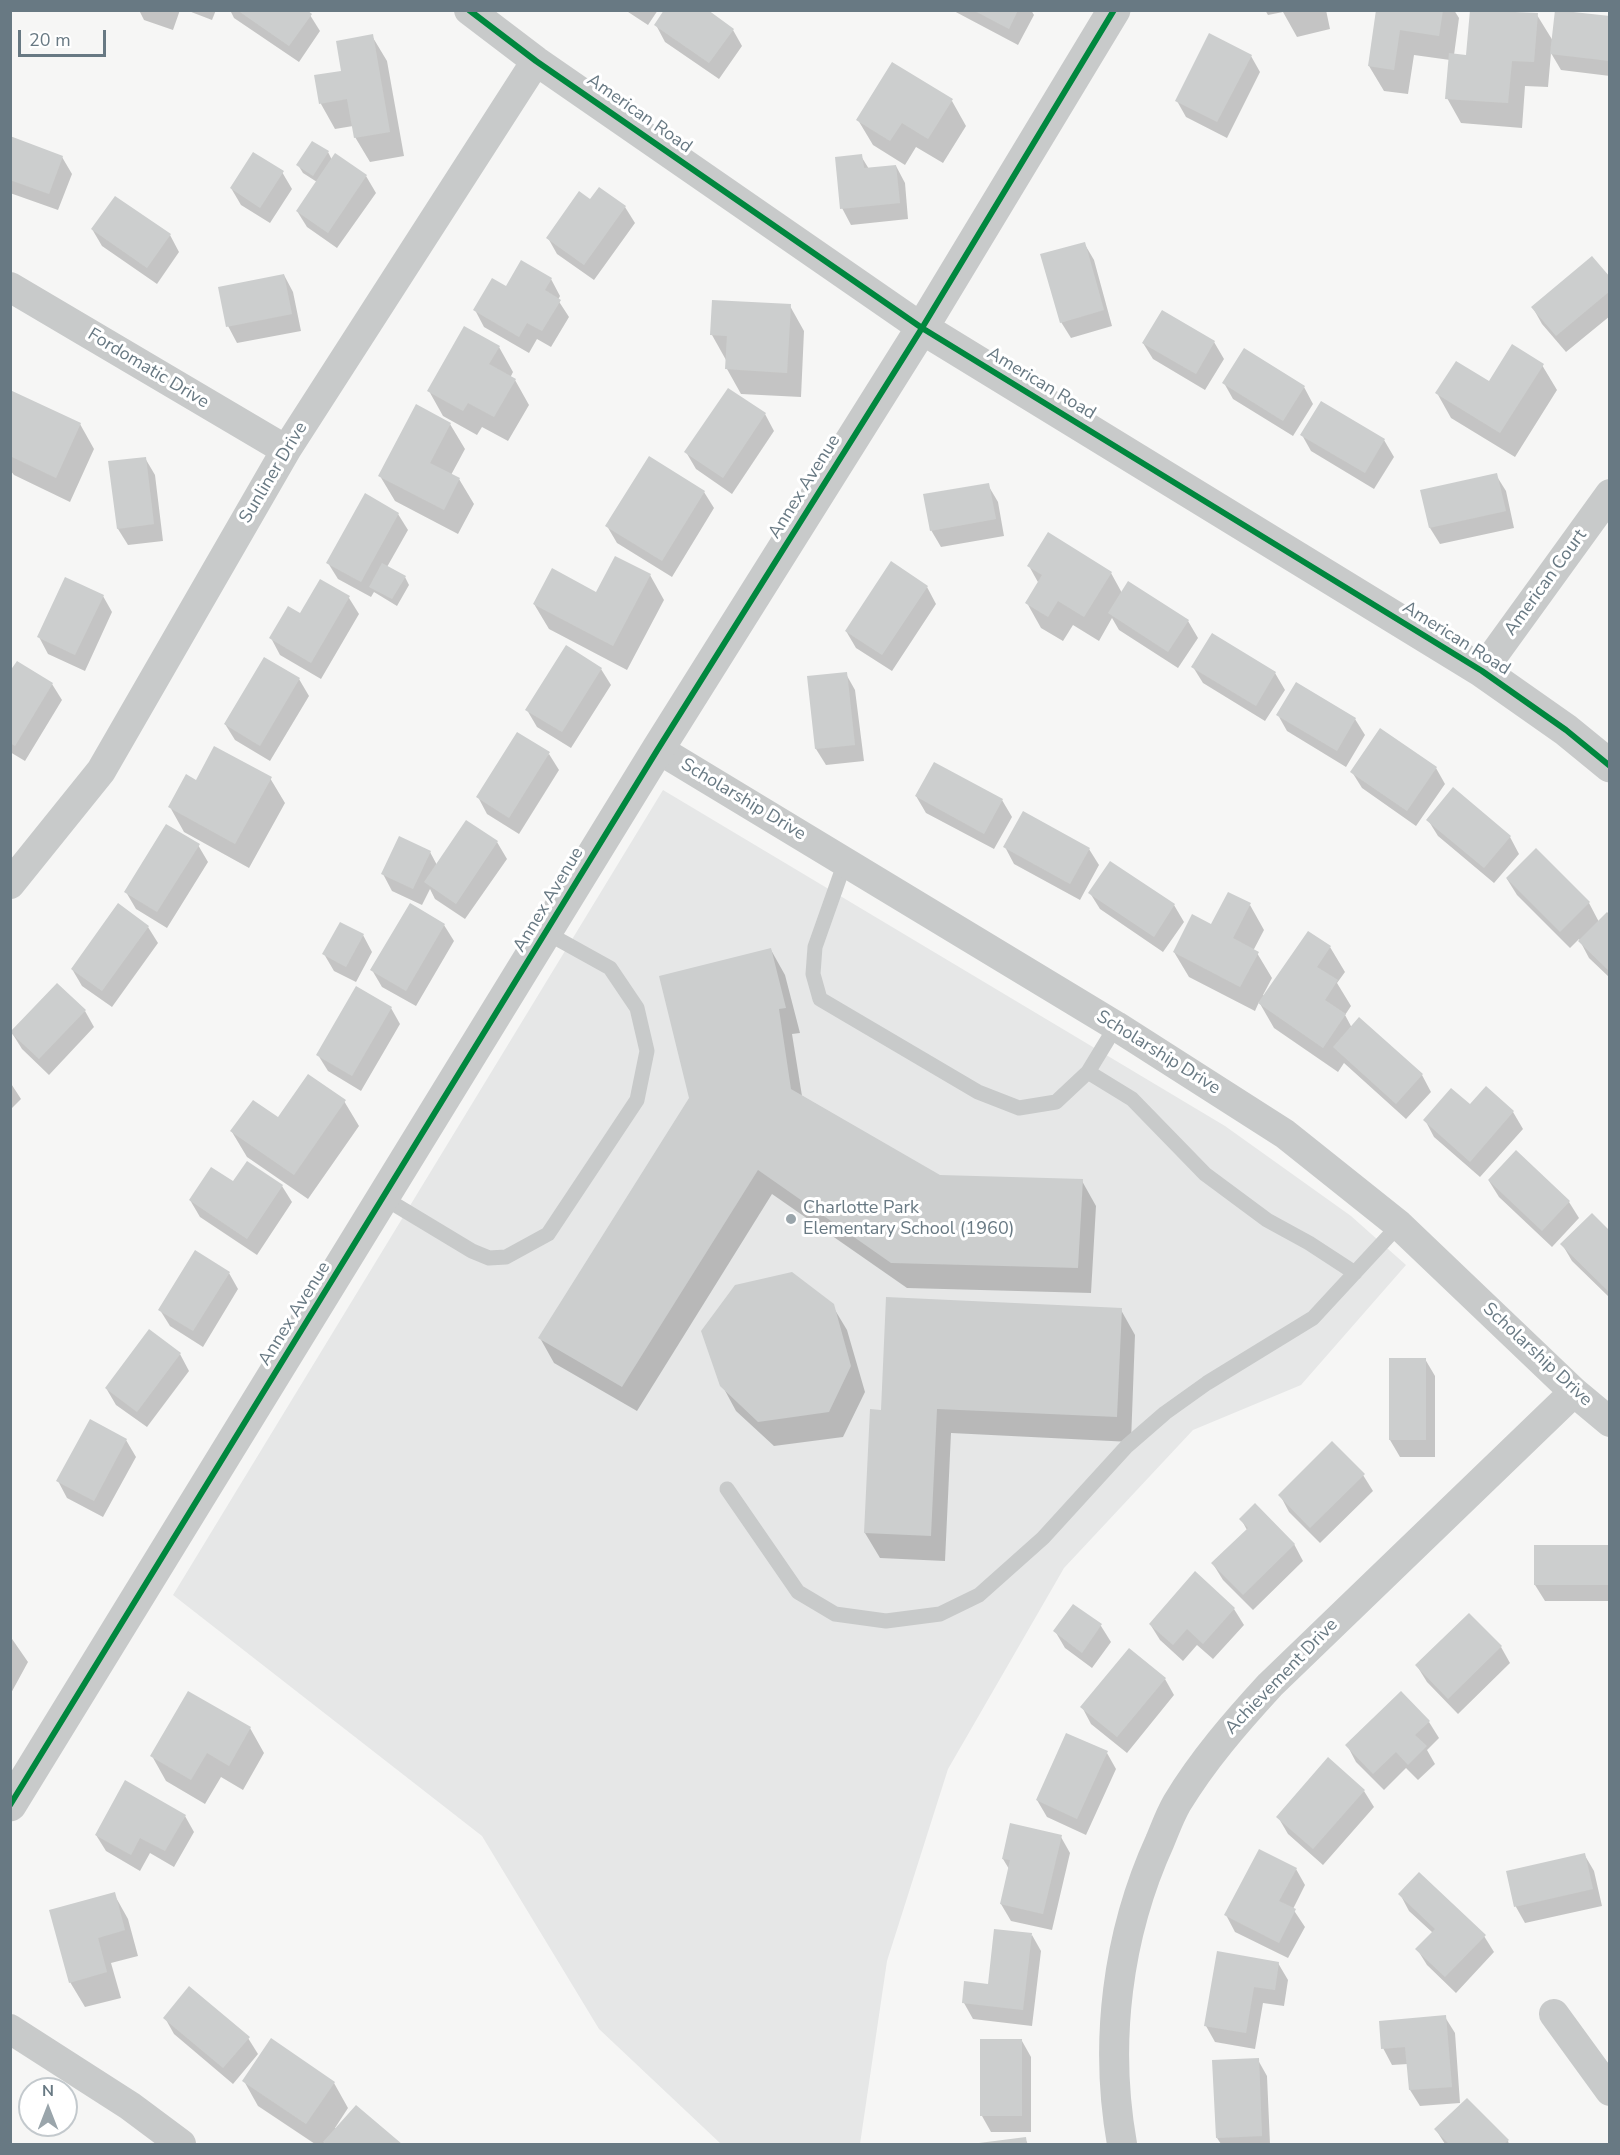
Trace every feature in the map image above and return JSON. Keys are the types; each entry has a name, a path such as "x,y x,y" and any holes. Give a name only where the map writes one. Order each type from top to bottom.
{"street":[{"name":"American Road","path":"469,10 536,61 922,328 1482,672 1566,730 1610,766"},
{"name":"Annex Avenue","path":"10,1805 658,749 922,328 1114,10"},
{"name":"Sunliner Drive","path":"10,884 101,771 286,450 536,61"},
{"name":"Fordomatic Drive","path":"10,287 286,450"},
{"name":"American Court","path":"1482,672 1610,494"},
{"name":"Scholarship Drive","path":"658,749 1116,1026 1285,1134 1400,1225 1574,1392 1610,1422"},
{"name":"Achievement Drive","path":"1122,2145 1115,2106 1114,2028 1124,1951 1146,1872 1176,1805 1223,1736 1270,1685 1574,1392"},
{"path":"1554,2014 1610,2091"},
{"path":"10,2029 130,2106 181,2145"}],"lane":[{"path":"845,861 815,947 813,974 820,999 978,1092 1019,1108 1056,1102 1088,1072 1116,1026"},
{"path":"384,1198 472,1251 489,1258 507,1257 548,1234 637,1100 647,1051 637,1008 610,968 547,933"},
{"path":"1088,1072 1132,1099 1205,1174 1267,1220 1309,1242 1355,1273"},
{"path":"727,1489 798,1592 825,1609 835,1614 886,1621 940,1614 979,1595 1035,1545 1127,1446 1164,1413 1207,1383 1313,1317 1400,1225"}],"shaded area":[{"path":"663,790 1225,1126 1351,1216 1406,1265 1301,1385 1193,1430 1064,1568 948,1769 887,1961 860,2144 721,2144 599,2029 482,1836 173,1595"}],"building":[{"path":"237,10 307,10 312,14 289,46"},
{"path":"664,10 708,10 734,29 709,63 654,25"},
{"path":"973,10 1018,10 1009,29"},
{"path":"1376,10 1443,10 1439,36 1400,30 1394,70 1368,66"},
{"path":"1470,10 1538,13 1534,62 1512,61 1508,103 1445,99 1449,53 1466,55"},
{"path":"1555,10 1610,16 1610,61 1550,54"},
{"path":"1209,33 1252,55 1217,122 1175,101"},
{"path":"373,34 390,132 354,138 347,99 319,104 314,75 341,71 336,41"},
{"path":"892,62 953,99 928,139 902,123 890,141 856,120"},
{"path":"10,136 63,156 49,194 10,180"},
{"path":"312,141 329,151 313,176 296,165"},
{"path":"253,152 284,171 260,208 230,188"},
{"path":"335,153 367,175 328,233 296,211"},
{"path":"862,154 864,168 896,165 900,203 840,209 835,157"},
{"path":"599,187 626,206 584,265 546,238 579,191 590,199"},
{"path":"115,196 171,234 147,268 91,229"},
{"path":"1085,242 1104,310 1060,323 1040,254"},
{"path":"1592,256 1610,277 1610,291 1556,336 1531,307"},
{"path":"521,260 552,278 545,290 561,300 542,331 527,323 519,337 473,310 492,278 506,286"},
{"path":"284,274 292,314 226,327 218,287"},
{"path":"712,300 791,304 787,373 725,369 727,336 710,335"},
{"path":"1162,310 1215,341 1196,374 1142,343"},
{"path":"464,326 500,346 489,364 516,379 494,417 468,403 463,411 427,391"},
{"path":"1512,344 1544,364 1500,433 1435,393 1456,361 1489,381"},
{"path":"1244,348 1305,386 1283,421 1222,383"},
{"path":"728,388 766,413 723,478 684,452"},
{"path":"10,390 81,423 56,478 10,456"},
{"path":"1321,401 1385,439 1365,473 1300,435"},
{"path":"416,404 451,423 430,463 460,478 444,510 378,476"},
{"path":"649,456 705,491 662,561 605,526"},
{"path":"146,457 154,524 117,529 108,461"},
{"path":"1497,473 1506,511 1429,528 1420,490"},
{"path":"989,483 996,519 930,531 923,494"},
{"path":"365,493 399,513 361,582 326,563"},
{"path":"1048,532 1112,572 1084,617 1058,601 1048,617 1025,603 1042,575 1027,566"},
{"path":"615,556 651,574 613,646 533,604 552,568 596,592"},
{"path":"891,561 928,586 882,655 845,631"},
{"path":"382,563 406,576 392,599 369,587"},
{"path":"65,577 104,595 75,655 37,637"},
{"path":"320,579 350,596 311,663 269,638 288,606 300,613"},
{"path":"1128,581 1189,620 1168,652 1108,613"},
{"path":"1212,633 1276,672 1256,706 1191,667"},
{"path":"566,645 602,668 562,732 525,710"},
{"path":"264,657 300,678 260,746 224,724"},
{"path":"17,661 53,683 15,746 10,743 10,671"},
{"path":"847,672 855,745 815,749 807,676"},
{"path":"1296,682 1356,718 1337,751 1276,715"},
{"path":"1380,728 1437,767 1407,811 1350,772"},
{"path":"517,732 550,752 509,818 476,797"},
{"path":"214,746 272,777 235,844 168,807 186,774 196,780"},
{"path":"934,762 1003,799 984,834 915,796"},
{"path":"1453,787 1511,836 1484,868 1426,820"},
{"path":"1023,811 1090,848 1070,884 1003,847"},
{"path":"466,820 498,841 456,904 424,882"},
{"path":"166,824 200,844 157,912 124,892"},
{"path":"399,836 431,851 413,889 381,874"},
{"path":"1536,848 1590,902 1560,932 1506,878"},
{"path":"1110,861 1175,904 1154,937 1088,893"},
{"path":"1228,892 1251,903 1233,938 1259,952 1240,987 1173,952 1192,914 1211,924"},
{"path":"118,903 149,926 102,991 71,969"},
{"path":"410,903 445,924 406,991 370,970"},
{"path":"1607,912 1610,915 1610,972 1578,941"},
{"path":"340,922 364,934 346,967 322,954"},
{"path":"1308,931 1331,946 1317,967 1338,980 1325,1000 1346,1014 1323,1048 1258,1003"},
{"path":"771,948 786,1008 779,1009 791,1089 940,1175 1083,1179 1078,1268 891,1263 758,1170 622,1387 538,1338 689,1098 659,976"},
{"path":"57,983 86,1010 39,1059 10,1032"},
{"path":"356,986 392,1007 352,1076 316,1055"},
{"path":"1359,1017 1423,1074 1396,1104 1333,1047"},
{"path":"308,1074 346,1100 294,1175 230,1131 253,1100 278,1117"},
{"path":"1486,1086 1514,1111 1470,1162 1423,1120 1451,1088 1470,1104"},
{"path":"1516,1150 1570,1201 1542,1231 1488,1180"},
{"path":"247,1161 283,1185 247,1239 189,1200 211,1167 233,1181"},
{"path":"1592,1213 1610,1231 1610,1293 1560,1244"},
{"path":"195,1250 230,1272 193,1331 158,1310"},
{"path":"792,1272 834,1304 851,1366 829,1412 758,1422 720,1386 701,1331 735,1285"},
{"path":"886,1297 1122,1308 1117,1417 937,1409 931,1536 864,1533 870,1409 881,1410"},
{"path":"149,1329 181,1353 137,1412 105,1388"},
{"path":"1389,1358 1426,1358 1426,1440 1389,1440"},
{"path":"90,1419 127,1439 94,1501 56,1481"},
{"path":"1332,1441 1365,1474 1310,1528 1278,1495"},
{"path":"1255,1503 1295,1544 1243,1595 1211,1563 1248,1528 1239,1519"},
{"path":"1534,1545 1610,1545 1610,1585 1534,1585"},
{"path":"1195,1571 1235,1608 1203,1644 1187,1629 1173,1645 1149,1624"},
{"path":"1073,1604 1102,1624 1082,1653 1053,1631"},
{"path":"1469,1613 1502,1646 1448,1699 1415,1665"},
{"path":"1129,1648 1166,1678 1117,1737 1080,1707"},
{"path":"188,1691 251,1727 229,1766 207,1753 191,1780 150,1756"},
{"path":"1401,1691 1430,1721 1415,1735 1427,1746 1408,1765 1396,1752 1373,1774 1345,1745"},
{"path":"1066,1733 1108,1751 1077,1819 1036,1800"},
{"path":"1328,1757 1365,1790 1313,1849 1276,1817"},
{"path":"125,1780 186,1815 165,1851 140,1838 131,1855 95,1835"},
{"path":"1010,1823 1062,1835 1043,1914 1000,1904 1010,1860 1002,1859"},
{"path":"1259,1849 1297,1868 1279,1901 1296,1909 1279,1943 1224,1915"},
{"path":"1585,1853 1593,1889 1514,1907 1506,1871"},
{"path":"1419,1872 1486,1935 1445,1977 1415,1949 1435,1929 1398,1894"},
{"path":"115,1892 125,1930 98,1938 107,1972 69,1983 49,1910"},
{"path":"994,1929 1032,1933 1023,2010 962,2003 964,1981 988,1984"},
{"path":"1217,1951 1279,1962 1275,1990 1254,1987 1246,2033 1204,2026"},
{"path":"189,1986 250,2037 223,2068 163,2018"},
{"path":"1446,2015 1452,2087 1409,2090 1405,2047 1381,2049 1379,2021"},
{"path":"271,2038 335,2082 306,2124 242,2081"},
{"path":"980,2039 1022,2039 1022,2116 980,2116"},
{"path":"1259,2058 1262,2136 1216,2138 1212,2060"},
{"path":"1467,2098 1509,2140 1504,2144 1449,2144 1434,2129"},
{"path":"356,2105 402,2144 326,2144 323,2142"},
{"path":"1026,2137 1027,2144 979,2144 979,2143"}],"cycle path":[{"path":"469,10 536,61 922,328 1482,671 1566,730 1610,766"},
{"path":"10,1805 658,749 922,328 1114,10"}],"place":[{"name":"Charlotte Park Elementary School (1960)","path":"791,1219"}]}
